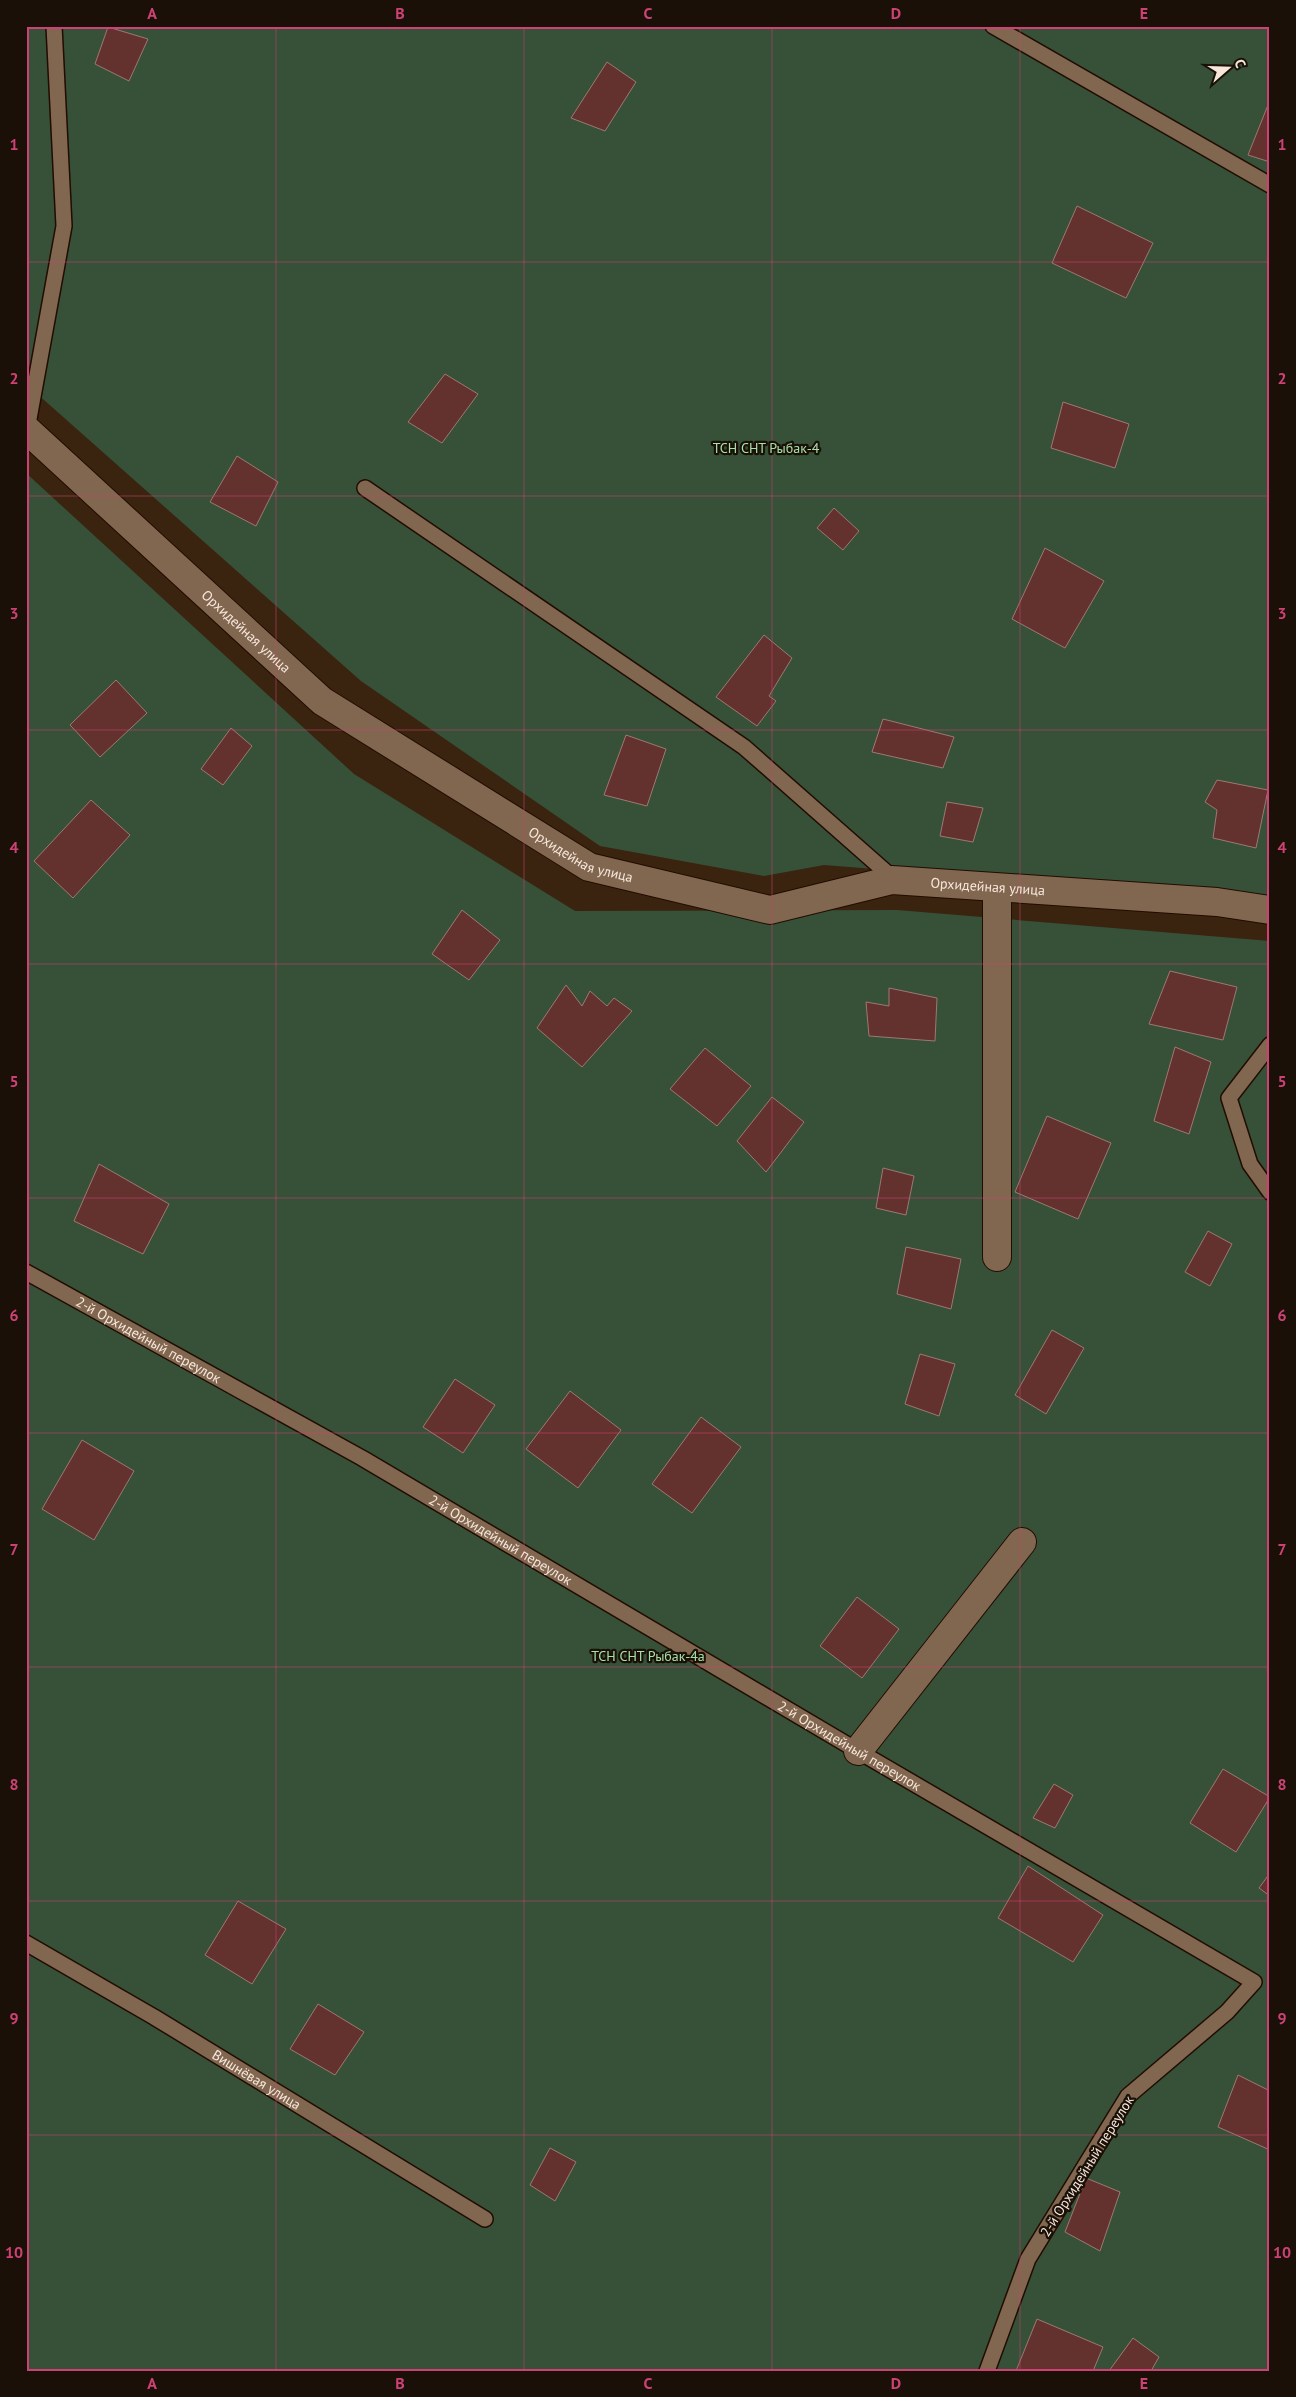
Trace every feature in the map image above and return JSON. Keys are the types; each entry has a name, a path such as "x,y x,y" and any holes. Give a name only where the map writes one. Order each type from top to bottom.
{"street":[{"name":"Орхидейная улица","path":"27,429 322,701 589,867 770,910 892,880 1217,902 1270,910"},
{"path":"996,888 997,1257"},
{"path":"858,1751 1022,1542"}],"lane":[{"path":"27,429 64,226 54,26"},
{"path":"993,26 1270,185"},
{"path":"365,488 744,747 892,880 1270,916"},
{"path":"1270,1045 1229,1098 1250,1164 1270,1192"},
{"name":"2-й Орхидейный переулок","path":"26,1272 362,1458 1254,1982 1227,2012 1128,2096 1028,2259 987,2371"},
{"name":"Вишнёвая улица","path":"26,1943 154,2017 485,2219"}],"green space":[{"name":"ТСН СНТ Рыбак-4","path":"26,26 1270,26 1270,900 824,865 764,876 600,846 361,681 26,384"},
{"name":"ТСН СНТ Рыбак-4а","path":"26,473 354,774 575,911 897,910 1270,941 1270,2371 26,2371"}],"building":[{"path":"108,27 148,39 129,81 95,64"},
{"path":"607,62 636,82 605,131 571,118"},
{"path":"1270,100 1270,162 1248,155"},
{"path":"1077,206 1153,243 1126,298 1052,263"},
{"path":"445,374 478,394 442,443 408,422"},
{"path":"1063,402 1129,424 1115,468 1051,448"},
{"path":"237,456 278,482 256,526 210,502"},
{"path":"834,508 859,531 843,550 817,528"},
{"path":"1045,548 1104,581 1065,648 1012,619"},
{"path":"764,635 792,658 769,696 776,701 757,726 716,697"},
{"path":"116,680 147,713 100,757 70,725"},
{"path":"883,719 954,737 943,768 872,752"},
{"path":"231,728 252,746 223,785 201,769"},
{"path":"626,735 666,749 647,806 604,795"},
{"path":"1217,780 1268,790 1256,848 1213,838 1217,810 1205,802"},
{"path":"91,800 130,835 73,898 34,861"},
{"path":"947,802 983,808 973,842 940,836"},
{"path":"462,910 500,940 469,980 432,954"},
{"path":"1170,971 1237,987 1223,1040 1149,1024"},
{"path":"566,985 582,1006 590,991 607,1006 614,998 632,1011 582,1067 537,1028"},
{"path":"889,988 937,998 935,1041 869,1036 866,1002 889,1006"},
{"path":"1175,1047 1211,1062 1189,1134 1154,1121"},
{"path":"705,1048 751,1086 717,1126 670,1089"},
{"path":"772,1097 804,1122 766,1172 737,1141"},
{"path":"1047,1116 1111,1143 1078,1219 1015,1192"},
{"path":"99,1164 169,1204 143,1254 74,1221"},
{"path":"883,1168 914,1176 906,1215 876,1208"},
{"path":"1208,1231 1232,1244 1210,1286 1185,1272"},
{"path":"906,1247 961,1259 951,1309 897,1294"},
{"path":"1052,1330 1084,1348 1046,1414 1015,1395"},
{"path":"920,1354 955,1364 939,1416 905,1404"},
{"path":"455,1379 495,1405 463,1453 423,1427"},
{"path":"570,1391 621,1430 578,1488 526,1449"},
{"path":"701,1417 741,1447 692,1513 652,1484"},
{"path":"82,1440 134,1471 94,1540 42,1509"},
{"path":"857,1597 899,1629 862,1678 820,1646"},
{"path":"1223,1769 1270,1797 1236,1852 1190,1823"},
{"path":"1054,1784 1073,1795 1055,1828 1033,1818"},
{"path":"1028,1866 1103,1915 1073,1962 998,1918"},
{"path":"1270,1873 1270,1896 1259,1888"},
{"path":"238,1901 286,1929 252,1984 205,1955"},
{"path":"318,2004 364,2032 335,2075 290,2049"},
{"path":"1238,2075 1270,2091 1270,2150 1218,2127"},
{"path":"550,2148 576,2162 555,2201 530,2185"},
{"path":"1086,2178 1120,2192 1100,2251 1065,2232"},
{"path":"1037,2319 1103,2347 1093,2371 1016,2371"},
{"path":"1133,2338 1159,2357 1151,2371 1109,2371"}]}
